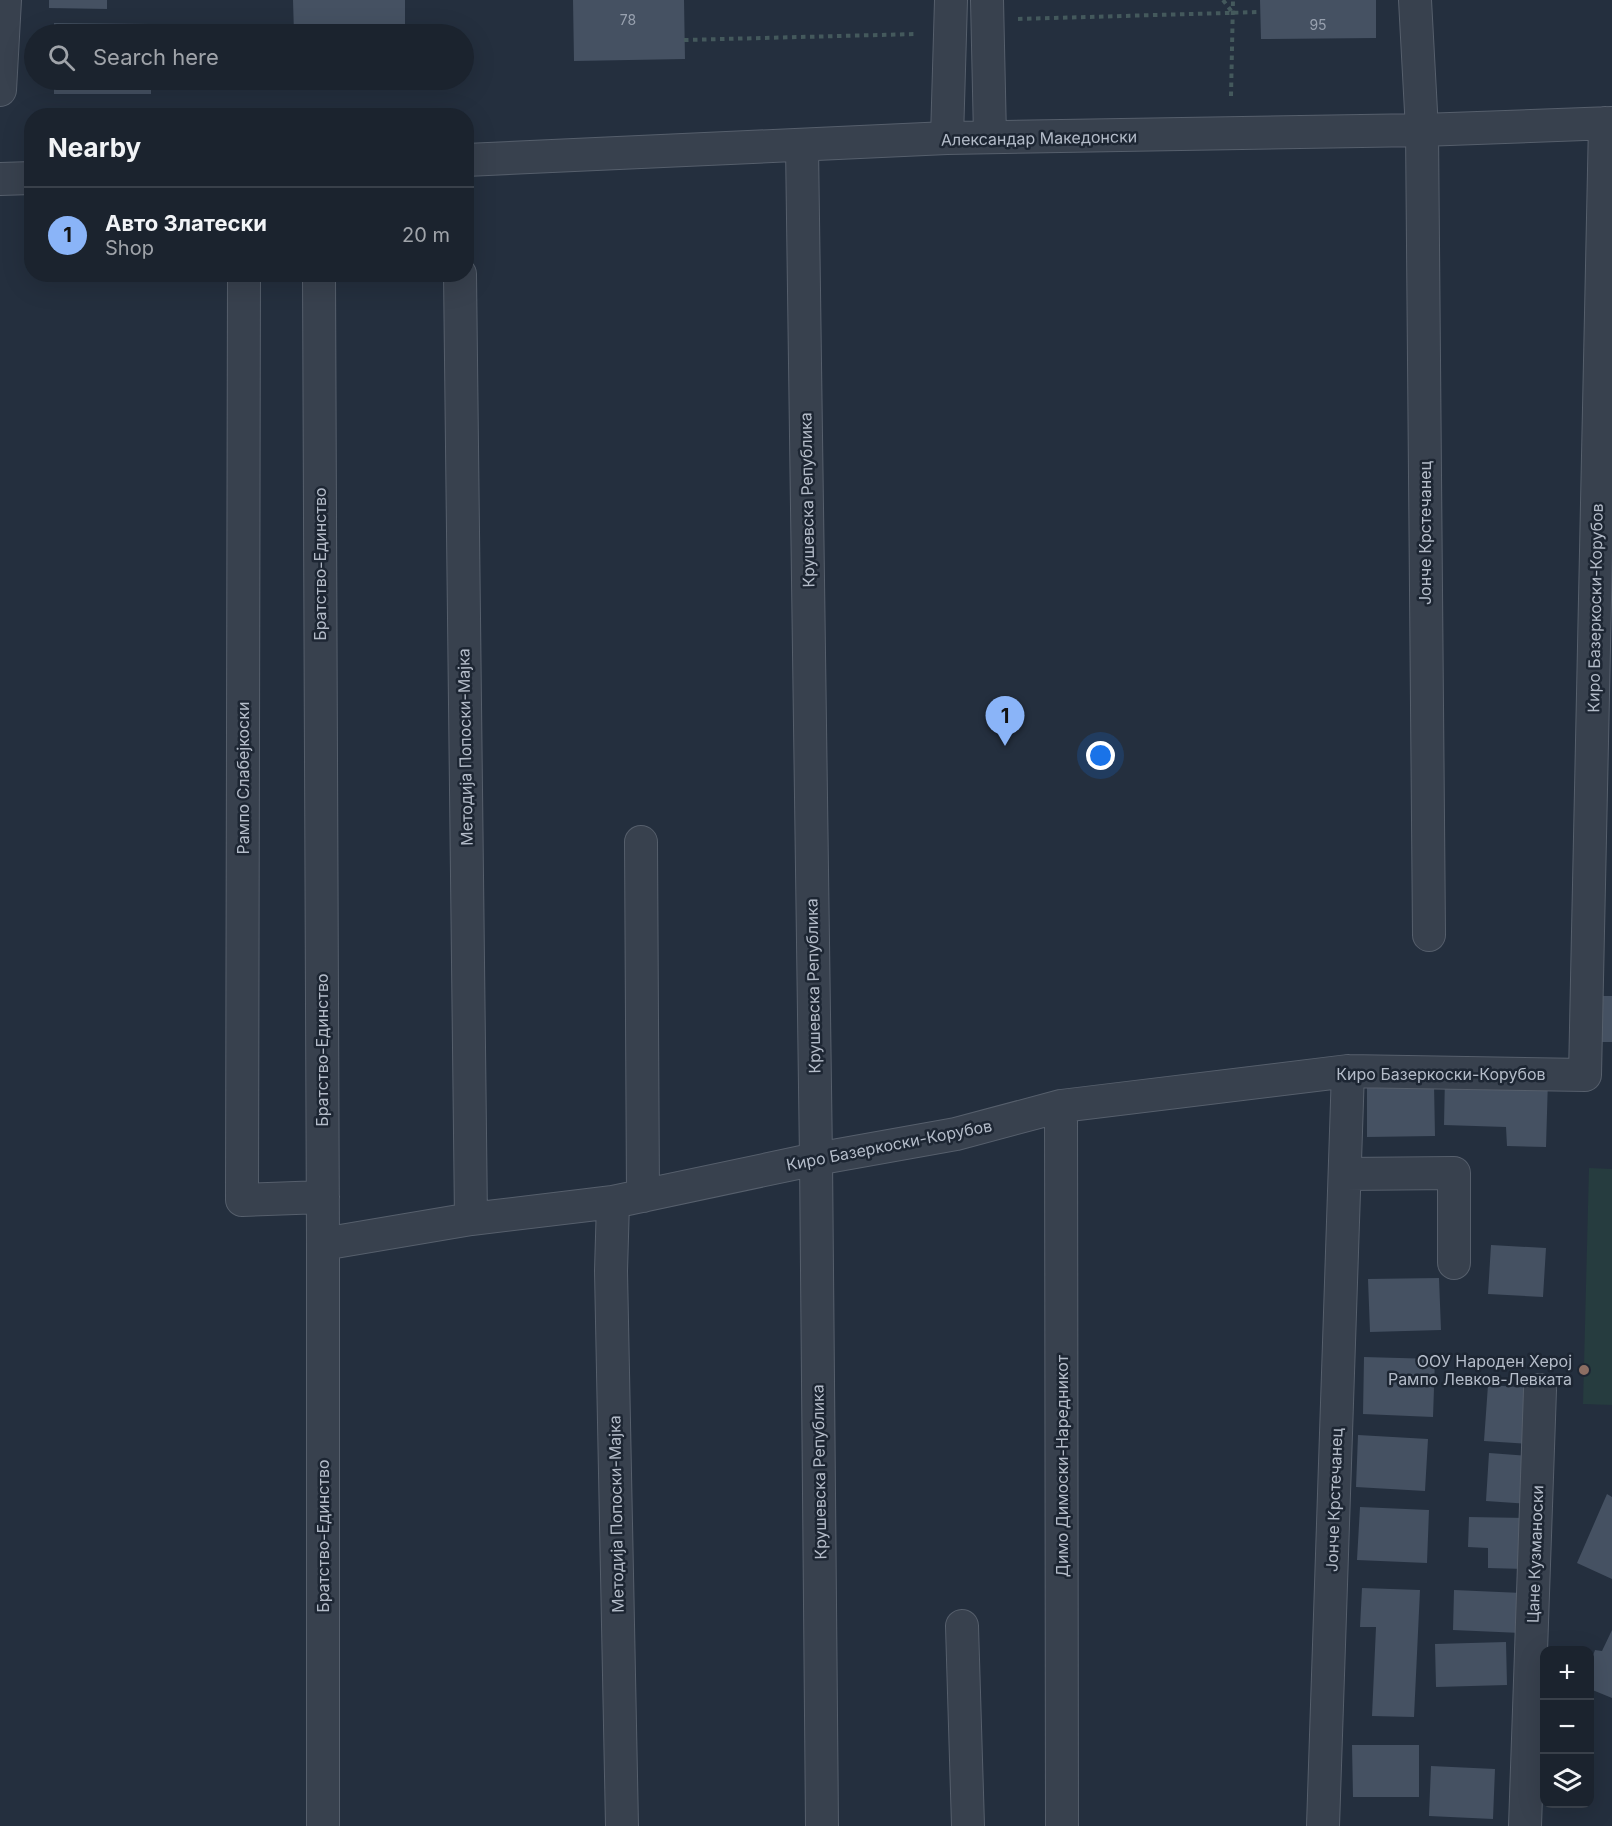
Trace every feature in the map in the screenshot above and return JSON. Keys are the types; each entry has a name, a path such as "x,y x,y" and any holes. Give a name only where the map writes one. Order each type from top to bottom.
{"street":[{"path":"0,90 5,0"},
{"path":"947,138 951,0"},
{"path":"987,0 990,137"},
{"name":"Јонче Крстечанец","path":"1415,0 1422,130 1429,934"},
{"name":"Александар Македонски","path":"474,160 947,138 1422,130 1609,123"},
{"name":"Киро Базеркоски-Корубов","path":"323,1244 471,1219 613,1202 816,1159 956,1134 1061,1106 1348,1071 1586,1075 1609,123"},
{"name":"Крушевска Република","path":"802,146 816,1159 822,1826"},
{"path":"0,179 24,178"},
{"name":"Рампо Слабејкоски","path":"244,282 242,1200 323,1197"},
{"name":"Братство-Единство","path":"319,282 323,1826"},
{"name":"Методија Попоски-Мајка","path":"460,282 471,1219"},
{"path":"641,842 644,1196"},
{"name":"Јонче Крстечанец","path":"1323,1826 1348,1071"},
{"name":"Димо Димоски-Наредникот","path":"1061,1106 1062,1826"},
{"path":"1345,1174 1454,1173 1454,1263"},
{"name":"Методија Попоски-Мајка","path":"613,1202 611,1271 622,1826"},
{"name":"Цане Кузманоски","path":"1525,1826 1540,1390"},
{"path":"962,1626 968,1826"}],"path":[{"path":"1223,0 1233,12"},
{"path":"1231,96 1233,0"}],"green space":[{"path":"1589,1168 1612,1169 1612,1405 1583,1404"}],"building":[{"path":"49,0 107,0 107,9 49,8"},
{"path":"293,0 405,0 405,24 294,24"},
{"path":"573,0 684,0 685,59 574,61"},
{"path":"1260,0 1376,0 1376,38 1261,39"},
{"path":"54,23 151,24 54,24"},
{"path":"54,90 151,90 151,94 54,94"},
{"path":"1594,996 1612,996 1612,1042 1594,1042"},
{"path":"1445,1076 1548,1079 1546,1147 1507,1146 1506,1127 1444,1125"},
{"path":"1367,1084 1434,1084 1435,1136 1367,1137"},
{"path":"1491,1245 1546,1248 1543,1297 1488,1294"},
{"path":"1439,1278 1441,1330 1370,1332 1368,1279"},
{"path":"1364,1357 1435,1359 1433,1417 1363,1414"},
{"path":"1488,1385 1535,1388 1532,1444 1484,1441"},
{"path":"1358,1435 1428,1439 1425,1491 1356,1487"},
{"path":"1489,1453 1531,1456 1528,1504 1486,1501"},
{"path":"1607,1494 1612,1497 1612,1579 1577,1563"},
{"path":"1360,1507 1429,1510 1427,1563 1357,1560"},
{"path":"1469,1517 1527,1518 1525,1569 1488,1568 1488,1548 1468,1547"},
{"path":"1362,1588 1420,1590 1414,1717 1372,1716 1376,1627 1360,1627"},
{"path":"1454,1590 1522,1593 1521,1633 1453,1630"},
{"path":"1612,1630 1612,1698 1594,1691 1594,1653 1595,1650 1602,1651"},
{"path":"1506,1642 1507,1685 1436,1687 1435,1644"},
{"path":"1352,1745 1419,1745 1419,1797 1353,1797"},
{"path":"1431,1766 1495,1769 1493,1819 1429,1816"}],"place":[{"name":"Авто Златески","path":"1005,746"},
{"name":"ООУ Народен Херој Рампо Левков-Левката","path":"1584,1370"}]}
